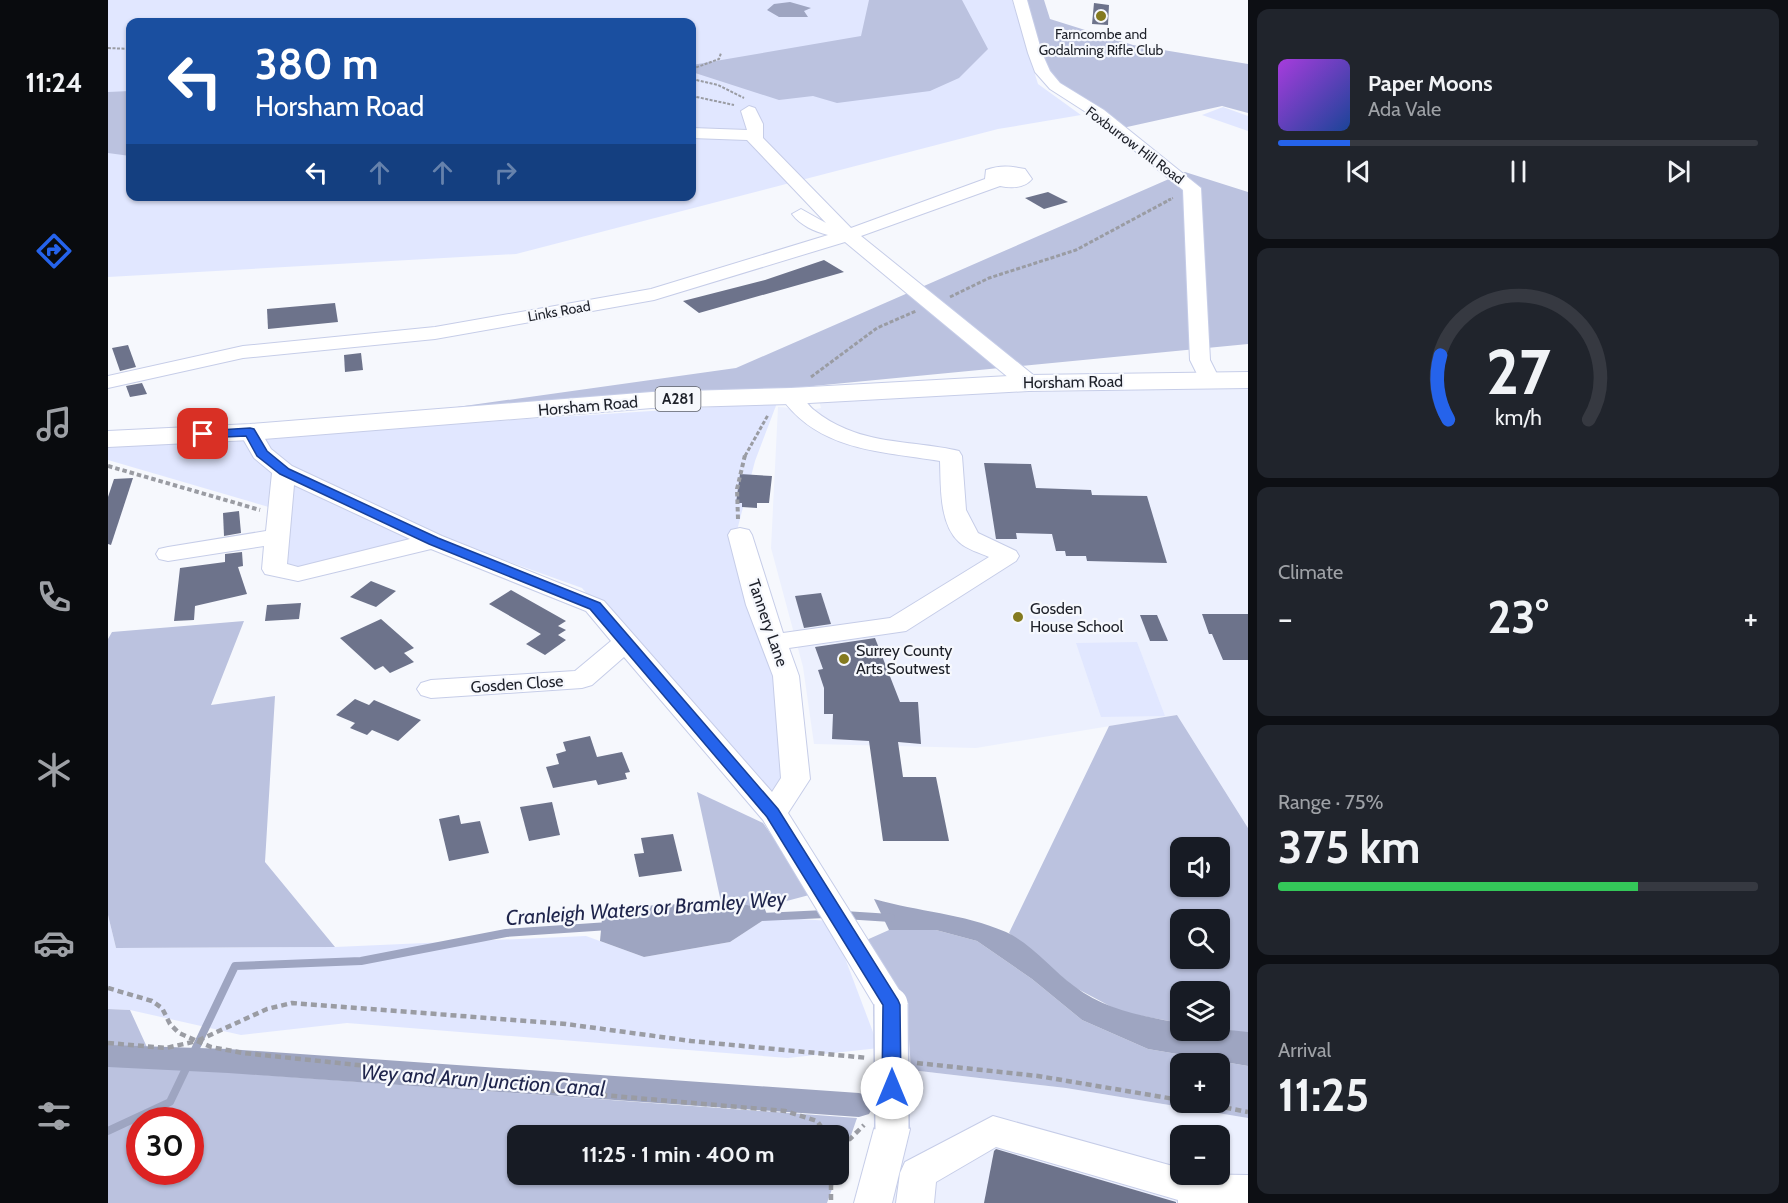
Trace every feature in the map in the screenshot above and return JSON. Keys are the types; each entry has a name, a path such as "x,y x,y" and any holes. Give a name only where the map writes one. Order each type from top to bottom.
{"main road":[{"name":"Horsham Road","path":"108,439 250,432 652,400 786,396 1029,383 1248,380"}],"street":[{"name":"Foxburrow Hill Road","path":"1020,0 1035,53 1043,72 1055,86 1098,113 1192,188 1200,360 1209,380"},
{"path":"750,112 755,139 848,235 1029,383"},
{"path":"696,133 755,135"},
{"name":"Links Road","path":"108,382 243,352 435,333 654,294 848,235 996,181"},
{"path":"801,214 815,225 848,235"},
{"path":"773,642 897,625 1007,556 968,538 954,510 951,456 836,435 798,409 786,396"},
{"path":"250,432 262,453 284,471 434,541 595,606 773,813 891,1005 873,1203"},
{"path":"284,471 274,569 298,574 434,541"},
{"path":"168,554 278,526"},
{"name":"Tannery Lane","path":"740,535 759,605 786,676 796,779 773,813"},
{"name":"Gosden Close","path":"431,689 582,679 626,641"},
{"path":"915,1203 918,1173 993,1131 1195,1196 1248,1191"}],"path":[{"path":"108,48 126,49"},
{"path":"696,68 709,65 719,59 721,53"},
{"path":"696,80 736,93 755,106 750,112 743,107 696,97"},
{"path":"740,535 736,490 747,446 786,396 876,328 989,278 1076,250 1192,188"},
{"path":"108,466 278,526"},
{"path":"108,988 152,1001 162,1008 170,1024 179,1033 211,1047 377,1066 396,1077 785,1111 818,1121 821,1125"},
{"path":"108,1043 166,1048 211,1038 265,1008 292,1003 566,1024 691,1041 876,1059"},
{"path":"910,1063 1038,1076 1170,1098"},
{"path":"1230,1109 1248,1112"},
{"path":"849,1139 859,1132 881,1123"},
{"path":"831,1185 831,1203"}],"shaded area":[{"path":"108,0 1012,0 1038,84 1081,115 998,129 516,254 108,277"},
{"path":"869,0 962,0 988,49 959,78 930,91 837,103 813,96 779,100 696,73 696,64 861,36"},
{"path":"1020,0 1044,0 1050,19 1133,45 1248,64 1248,113 1222,106 1118,129 1043,72"},
{"path":"126,91 126,155 108,153 108,92"},
{"path":"1223,107 1248,116 1248,131 1202,115"},
{"path":"1185,172 1248,192 1248,344 803,387 443,409 736,368"},
{"name":"Gosden House School","path":"1248,388 1248,828 1177,715 976,748 814,744 803,667 771,548 778,407 791,408 797,413 821,408 819,400 943,394"},
{"path":"777,403 755,461 733,546 782,655 805,782 770,820 582,588 439,537 287,571 279,510 108,460 108,446"},
{"path":"244,621 211,705 275,696 265,862 335,947 116,948 108,915 108,639 112,632"},
{"path":"1137,642 1165,716 1101,717 1076,643"},
{"path":"1177,715 1248,828 1248,1033 1230,1030 1230,981 1170,981 1170,1021 1121,1012 1074,987 1009,933 1109,726"},
{"path":"697,792 763,823 813,894 764,907 721,902"},
{"path":"108,915 116,948 335,947 586,936 644,957 730,942 768,917 831,921 879,1048 788,1058 347,1023 241,1035 130,1010 108,1009"},
{"path":"889,930 936,930 977,941 1032,979 1082,1020 1148,1049 1172,1053 1170,1105 1066,1088 911,1070 907,1009 862,942"},
{"path":"108,1009 130,1010 156,1067 857,1118 849,1141 849,1125 507,1125 507,1185 833,1185 827,1203 108,1203"},
{"path":"1230,1063 1248,1066 1248,1118 1218,1113 1230,1113"},
{"path":"911,1070 1066,1088 1170,1105 1170,1113 1218,1113 1248,1118 1248,1203 893,1203"}],"water":[{"path":"790,2 811,8 804,11 808,17 779,17 767,10 774,4"},
{"path":"874,899 973,921 1006,932 1033,950 1074,986 1098,1001 1138,1015 1170,1021 1170,1041 1230,1041 1230,1030 1248,1032 1248,1066 1230,1063 1230,1053 1172,1053 1148,1049 1082,1020 1032,979 977,941 936,930 889,930"},
{"path":"721,902 764,907 768,917 730,942 644,957 600,941 603,908"}],"building":[{"name":"Farncombe and Godalming Rifle Club","path":"1094,3 1109,5 1108,25 1092,24"},
{"path":"1048,192 1068,202 1044,209 1025,198"},
{"path":"824,260 844,272 699,313 683,301 765,280"},
{"path":"335,303 338,322 268,329 267,309"},
{"path":"128,345 136,367 120,371 112,348"},
{"path":"361,353 363,370 345,372 344,355"},
{"path":"142,383 147,394 130,397 126,386"},
{"path":"984,463 1031,464 1036,488 1091,490 1092,495 1147,496 1167,563 1087,561 1086,556 1066,556 1065,551 1056,551 1052,534 1016,533 1017,539 996,539"},
{"path":"740,474 772,476 769,503 757,503 757,508 742,507 742,503 736,503"},
{"path":"133,478 111,545 108,544 108,497 114,479"},
{"path":"239,511 241,533 224,536 223,513"},
{"path":"242,552 243,566 238,567 247,594 195,606 194,620 174,621 180,568 225,562 225,554"},
{"path":"371,581 396,591 376,607 350,597"},
{"path":"511,590 566,621 558,626 566,630 558,635 566,640 545,655 526,644 541,634 489,604"},
{"path":"821,593 831,624 804,628 795,596"},
{"path":"301,603 299,619 265,621 267,605"},
{"path":"1202,614 1248,614 1248,660 1223,660 1212,634 1209,634"},
{"path":"1140,615 1157,615 1168,641 1150,641"},
{"path":"381,619 414,648 404,653 414,662 390,673 383,666 375,670 340,638"},
{"path":"875,638 900,702 918,702 921,744 898,742 903,777 936,777 949,841 883,841 869,741 832,739 833,714 824,714 824,688 818,670 823,669 815,647"},
{"path":"355,699 369,705 374,700 421,720 398,741 372,730 367,735 350,728 355,723 336,715"},
{"path":"590,736 597,757 622,752 630,772 625,773 627,779 598,785 596,780 553,788 546,767 559,764 556,754 566,751 563,742"},
{"path":"552,802 560,835 529,841 520,807"},
{"path":"459,815 461,824 480,821 489,853 449,861 439,819"},
{"path":"673,834 682,871 639,877 634,854 644,853 641,838"},
{"path":"996,1149 1176,1202 1176,1203 984,1203"}],"waterway":[{"name":"Cranleigh Waters or Bramley Wey","path":"760,917 825,914"},
{"name":"Cranleigh Waters or Bramley Wey","path":"844,915 891,918"},
{"name":"Cranleigh Waters or Bramley Wey","path":"108,1131 170,1102 235,966 361,961 506,933 609,926"},
{"name":"Wey and Arun Junction Canal","path":"108,1056 228,1061 859,1105"}],"place":[{"name":"Farncombe and Godalming Rifle Club","path":"1101,16"},
{"name":"Gosden House School","path":"1018,617"},
{"name":"Surrey County Arts Soutwest","path":"844,659"}],"route":[{"path":"203,434 250,432 262,453 284,471 434,541 595,606 773,813 891,1005 892,1088"}]}
